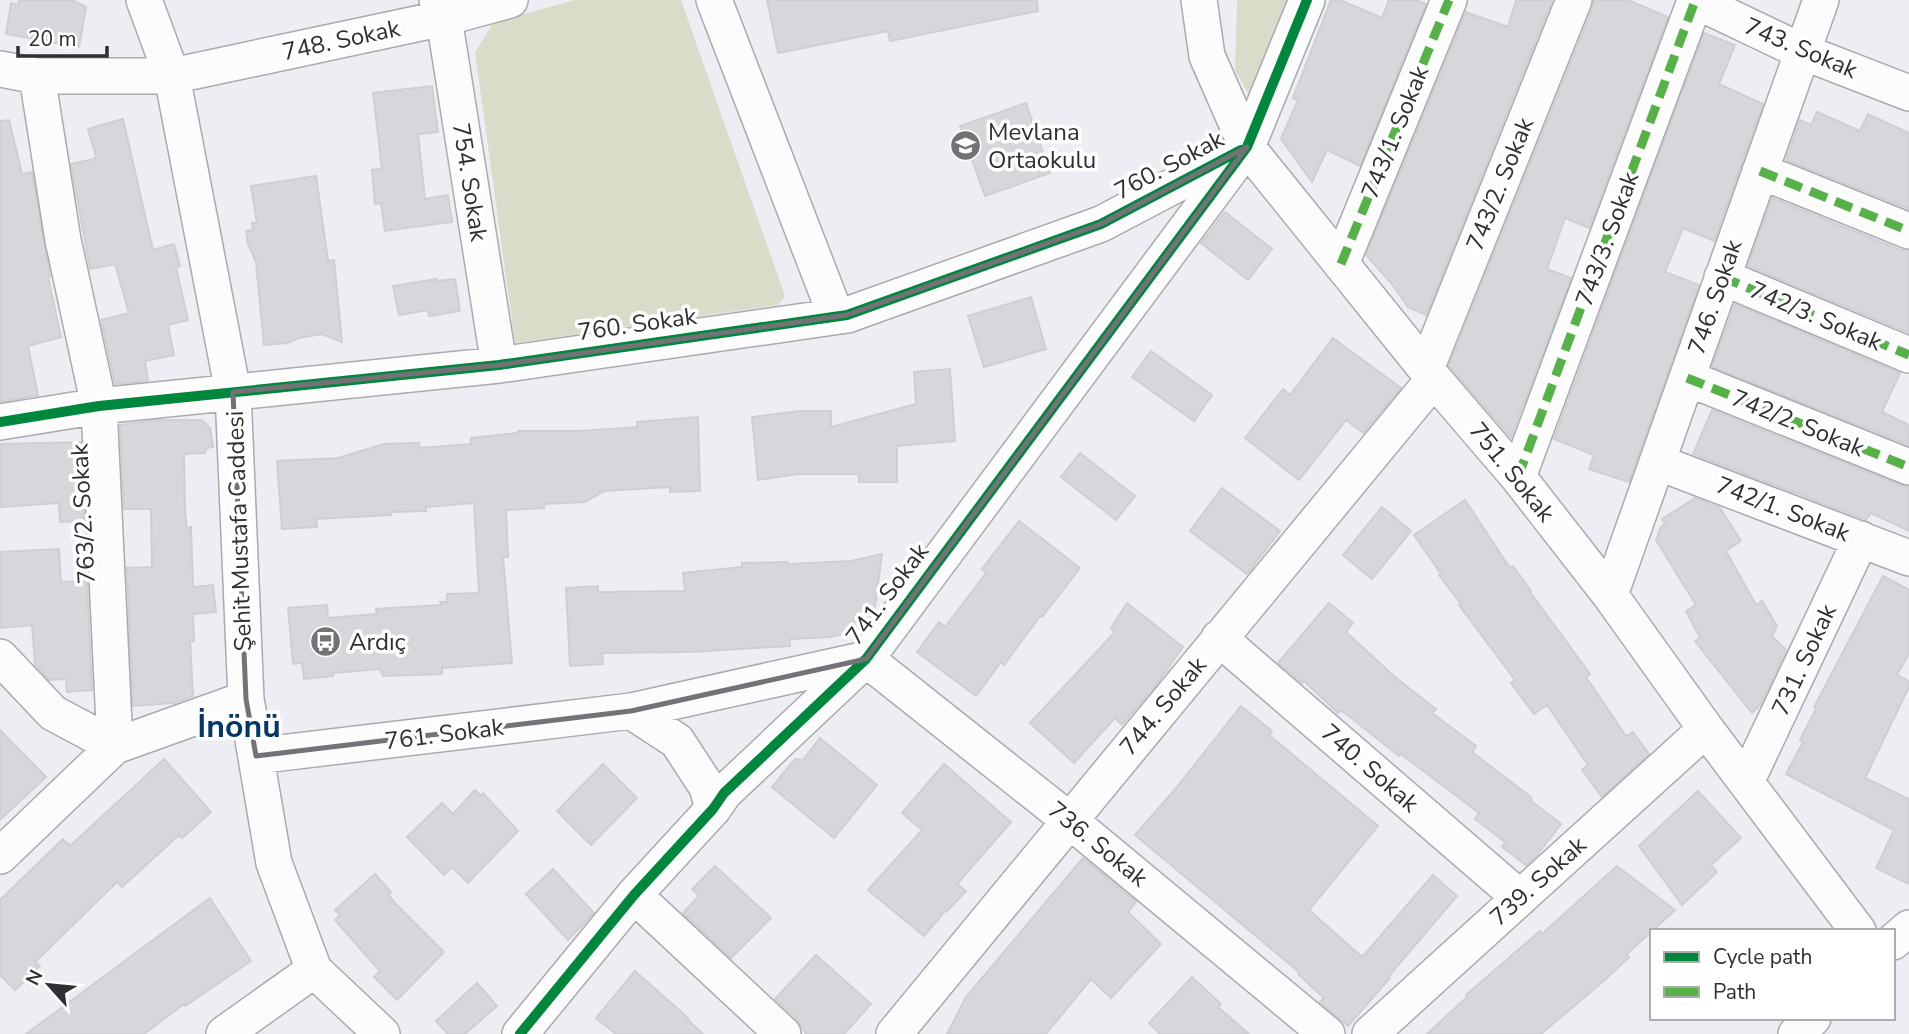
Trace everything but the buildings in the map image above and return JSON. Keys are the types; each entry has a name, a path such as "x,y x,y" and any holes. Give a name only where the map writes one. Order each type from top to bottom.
{"street":[{"name":"Şehit Mustafa Caddesi","path":"144,0 172,76 233,392 246,699 274,863 314,970 382,1034"},
{"name":"748. Sokak","path":"0,69 37,76 172,76 441,9 510,0"},
{"path":"714,0 836,316"},
{"name":"751. Sokak","path":"1199,0 1207,56 1247,147 1430,374 1518,477 1609,595 1856,929"},
{"name":"741. Sokak","path":"520,1034 634,895 724,793 866,659 1247,147 1307,0"},
{"name":"743/1. Sokak","path":"1341,264 1449,0"},
{"name":"743/2. Sokak","path":"1430,374 1574,0"},
{"name":"743. Sokak","path":"1695,0 1803,52 1909,93"},
{"name":"743/3. Sokak","path":"1518,477 1695,0"},
{"name":"746. Sokak","path":"1609,595 1821,0"},
{"name":"754. Sokak","path":"441,9 499,365"},
{"name":"763/2. Sokak","path":"37,76 63,240 99,406 115,746"},
{"name":"760. Sokak","path":"0,422 99,406 499,365 836,316 860,310 1101,224 1247,147"},
{"path":"1760,171 1909,231"},
{"name":"742/3. Sokak","path":"1722,277 1909,355"},
{"name":"744. Sokak","path":"894,1034 1219,638 1430,374"},
{"name":"742/2. Sokak","path":"1686,379 1909,467"},
{"name":"742/1. Sokak","path":"1657,461 1909,558"},
{"name":"731. Sokak","path":"1746,782 1861,539"},
{"name":"740. Sokak","path":"1219,638 1520,898"},
{"path":"0,657 53,713 115,746"},
{"name":"761. Sokak","path":"256,756 631,711 866,659"},
{"name":"736. Sokak","path":"866,659 1069,820 1327,1034"},
{"path":"0,856 115,746 246,699"},
{"path":"631,711 677,741 708,787 713,808"},
{"name":"739. Sokak","path":"1370,1034 1706,729"},
{"path":"634,895 783,1034"},
{"path":"1895,940 1909,928"},
{"path":"224,1034 314,970"},
{"path":"1796,1034 1810,1020"}],"highlighted area":[{"path":"1247,147 866,659 631,711 256,756 246,699 233,392 499,365 847,315 1101,224"}],"green space":[{"path":"575,0 681,0 785,296 778,305 515,343 475,52 494,22"},
{"path":"1237,0 1292,0 1253,102 1235,70"}],"marked path":[{"path":"1341,264 1449,0"},
{"path":"1518,477 1695,1"},
{"path":"1760,171 1909,231"},
{"path":"1722,277 1909,355"},
{"path":"1687,378 1909,467"}],"cycle path":[{"path":"520,1034 634,895 713,809 724,793 866,659 1247,147 1307,0"},
{"path":"0,422 99,406 499,365 847,315 1101,224 1241,150"}],"place":[{"name":"Mevlana Ortaokulu","path":"965,146"},
{"name":"Ardıç","path":"326,642"}],"district":[{"name":"İnönü","path":"239,726"}]}
